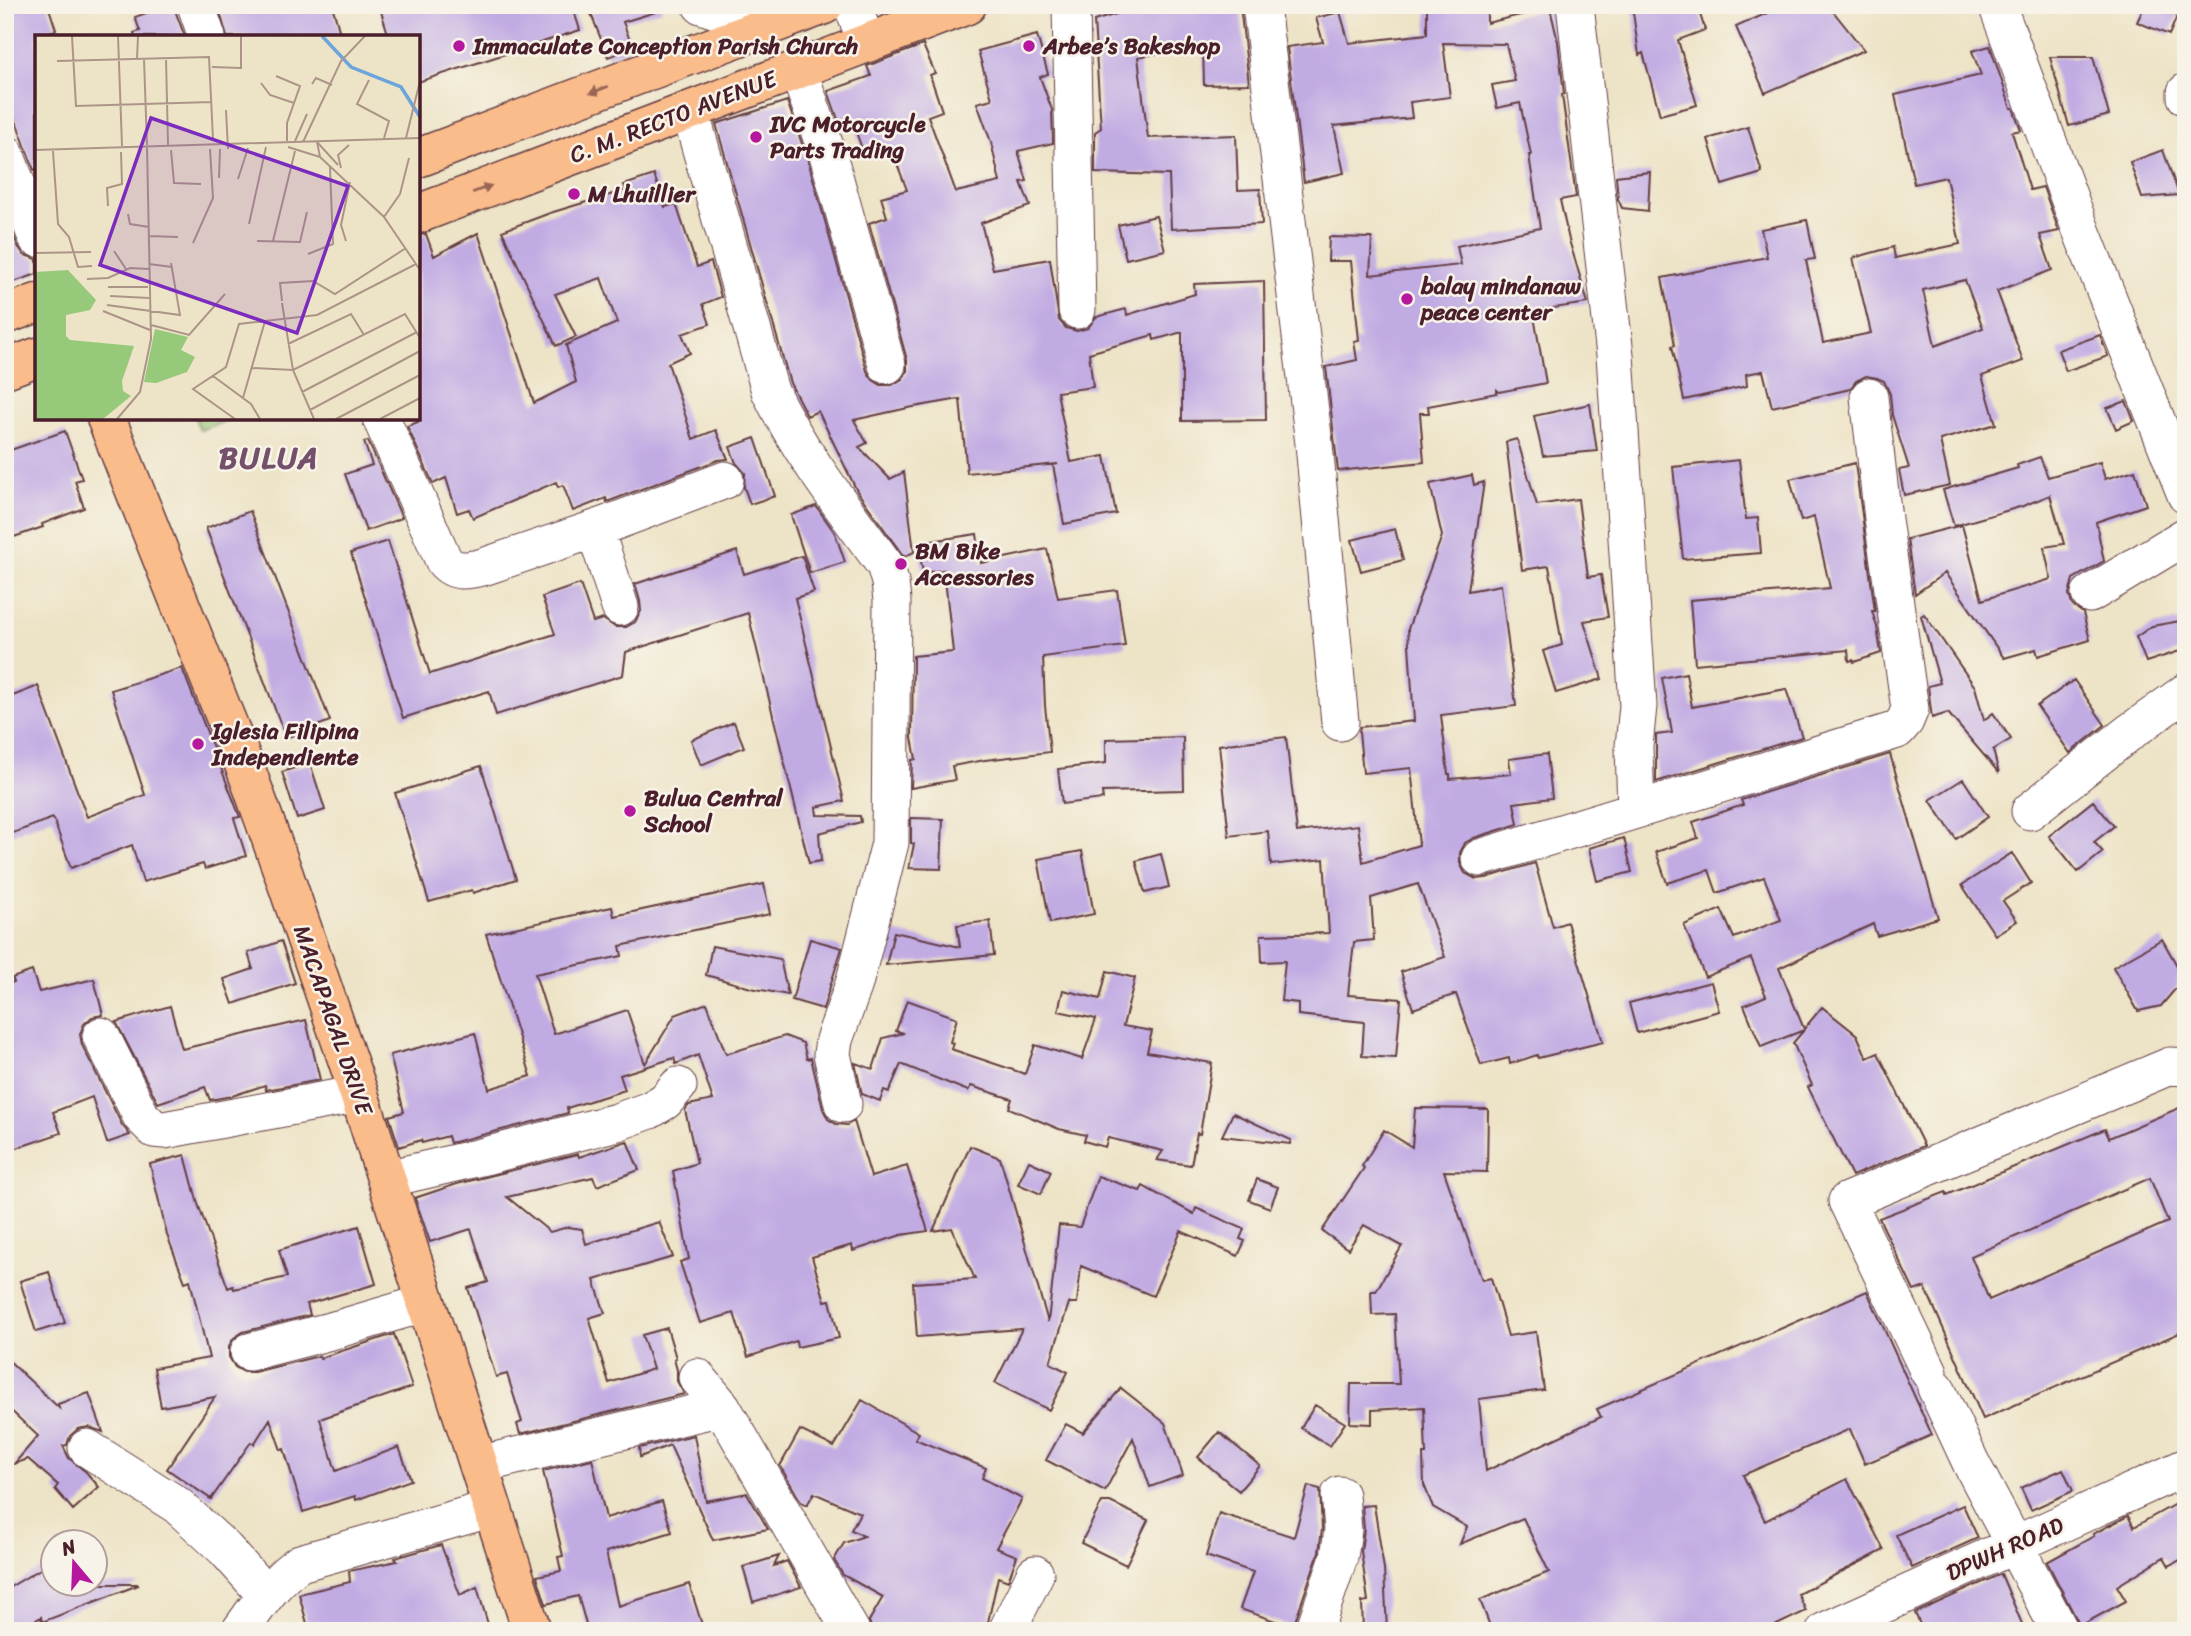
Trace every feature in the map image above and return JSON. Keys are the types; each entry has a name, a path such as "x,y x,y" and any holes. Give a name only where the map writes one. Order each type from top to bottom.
{"main road":[{"path":"420,157 824,5"},
{"name":"C. M. RECTO AVENUE","path":"420,213 967,5"},
{"path":"640,75 674,117"},
{"path":"5,315 35,304"},
{"path":"5,369 35,358"},
{"name":"MACAPAGAL DRIVE","path":"107,420 247,772 359,1094 532,1631"}],"street":[{"path":"196,5 205,35"},
{"path":"701,5 719,11 742,5"},
{"path":"852,5 867,43"},
{"path":"1071,5 1077,310"},
{"path":"1262,5 1314,444 1340,722"},
{"path":"1575,5 1615,355 1638,706 1634,746 1636,810"},
{"path":"1997,5 2081,230 2186,495"},
{"path":"798,70 829,158 887,365"},
{"path":"674,117 770,391 819,474 884,565 890,582 890,843 854,984 834,1040 832,1054 843,1104"},
{"path":"5,153 35,233"},
{"path":"1480,858 1897,730 1905,721 1910,709 1869,397"},
{"path":"382,420 444,561 458,570 476,569 595,529 725,480"},
{"path":"595,529 620,607"},
{"path":"2090,594 2186,536"},
{"path":"2030,811 2130,732 2186,692"},
{"path":"101,1036 141,1116 155,1129 164,1130 359,1094"},
{"path":"2060,1631 1971,1464 1847,1201 2170,1066 2186,1067"},
{"path":"386,1179 617,1122 650,1110 665,1101 678,1086"},
{"path":"249,1352 426,1303"},
{"path":"697,1377 722,1407 851,1631"},
{"path":"478,1465 722,1407"},
{"path":"87,1448 177,1505 225,1549 266,1595"},
{"name":"DPWH ROAD","path":"1826,1631 2186,1467"},
{"path":"1314,1631 1339,1557 1343,1530 1340,1495"},
{"path":"240,1631 266,1595 287,1572 300,1563 493,1508"},
{"path":"1007,1631 1035,1574"}],"green space":[{"path":"196,420 229,420 200,430"}],"building":[{"path":"5,5 48,5 56,30 35,35 35,170 12,110 5,113"},
{"path":"173,5 184,35 134,35 140,31 135,17"},
{"path":"218,5 332,5 340,35 226,35"},
{"name":"Immaculate Conception Parish Church","path":"379,5 572,5 580,30 420,81 420,35 388,35"},
{"path":"608,5 661,5 662,10 623,22 633,48 608,57 590,11"},
{"path":"1145,5 1240,5 1249,84 1204,85 1203,45 1138,57 1148,138 1236,135 1238,190 1260,189 1262,224 1171,229 1169,175 1095,173 1095,132 1101,128 1094,21"},
{"path":"1427,5 1487,5 1487,23 1550,8 1558,42 1562,95 1576,197 1560,200 1588,303 1533,311 1546,383 1499,392 1497,390 1497,393 1428,406 1429,413 1420,413 1424,462 1338,471 1326,367 1357,360 1354,341 1359,340 1351,261 1328,261 1329,237 1372,238 1370,275 1461,265 1457,246 1540,228 1531,155 1520,103 1497,108 1492,85 1515,81 1506,44 1443,43 1450,97 1410,102 1412,118 1334,126 1344,173 1304,182 1287,47 1323,42 1316,18 1340,12 1349,43 1427,34"},
{"path":"1632,5 1697,5 1705,30 1678,40 1697,105 1660,115 1643,53 1639,55"},
{"path":"1785,5 1828,5 1864,50 1765,93 1736,27"},
{"path":"2145,5 2182,5 2169,35 2137,22"},
{"path":"1037,35 1048,74 1040,77 1052,110 1053,143 1018,151 1027,181 1021,182 1030,206 981,223 993,269 1050,259 1059,320 1066,328 1077,331 1088,328 1096,317 1126,309 1127,315 1195,294 1194,284 1264,281 1266,420 1182,421 1182,332 1154,340 1153,335 1089,353 1093,387 1057,392 1071,462 1105,456 1116,514 1064,524 1053,465 1058,464 967,473 960,399 854,420 867,443 859,447 890,479 904,472 914,552 904,557 857,491 818,411 807,416 790,383 716,124 787,101 809,164 867,371 873,380 881,385 892,385 902,379 907,371 907,360 869,223 887,217 881,197 907,190 891,148 865,157 852,121 840,125 828,91 871,76 867,66 923,45 935,73 930,75 942,111 928,116 956,192 1000,182 991,142 977,103 992,99 978,51"},
{"path":"1990,46 2021,130 2012,132 2030,190 2043,187 2059,231 2040,235 2052,270 1997,291 2023,361 1982,376 1996,424 1940,440 1950,485 1904,495 1899,470 1909,468 1892,415 1890,394 1884,381 1877,378 1866,376 1856,381 1850,389 1772,407 1763,371 1746,374 1747,386 1684,400 1672,346 1675,345 1662,278 1767,257 1761,229 1807,220 1815,259 1806,260 1823,343 1871,333 1853,258 1893,247 1895,258 1960,244 1946,177 1914,184 1895,95 1981,75 1972,51","holes":["1965,280 1983,328 1935,346 1923,290"]},
{"path":"2050,57 2093,57 2109,115 2069,126"},
{"path":"1748,127 1762,173 1722,185 1708,139"},
{"path":"2163,150 2179,195 2142,198 2130,162"},
{"path":"1650,172 1648,211 1622,208 1618,199 1616,176"},
{"path":"654,175 665,207 676,204 697,267 711,262 721,297 703,304 710,324 682,334 690,353 668,363 693,439 716,430 728,459 718,460 607,502 606,498 573,511 563,485 558,487 556,482 473,518 469,509 457,513 446,478 433,484 407,426 420,420 420,235 426,234 434,256 478,233 534,403 576,382 566,345 617,323 601,278 555,294 576,337 556,346 502,231 626,190 624,185"},
{"path":"5,213 18,246 24,255 35,258 35,275 5,285"},
{"path":"1156,216 1165,250 1126,259 1118,225"},
{"path":"2100,335 2108,356 2066,371 2058,350"},
{"path":"2126,401 2134,421 2116,429 2107,408"},
{"path":"1590,404 1597,451 1543,456 1534,416"},
{"path":"65,431 82,479 75,481 84,508 42,524 43,527 5,540 5,452"},
{"path":"755,438 775,496 750,504 744,487 745,473 736,463 730,447"},
{"path":"1517,439 1537,505 1578,499 1588,577 1601,575 1608,617 1584,621 1602,679 1556,693 1543,651 1562,645 1549,566 1522,570 1506,442"},
{"path":"368,441 402,518 366,531 345,474 372,465 364,442"},
{"path":"2040,457 2048,477 2100,462 2105,479 2135,470 2146,505 2096,522 2104,561 2073,579 2069,594 2072,605 2083,613 2090,640 2038,656 2036,649 2004,658 1945,573 1915,594 1907,539 1962,525 1982,600 2051,579 2044,547 2064,544 2050,495 2023,506 1954,526 1943,490 2018,468 2017,465"},
{"path":"1739,460 1746,519 1758,518 1761,553 1683,559 1673,467"},
{"path":"1855,463 1875,611 1872,611 1881,653 1854,662 1849,661 1848,650 1695,664 1690,600 1830,588 1814,517 1801,521 1790,479"},
{"path":"1472,475 1474,485 1484,482 1468,591 1501,585 1516,706 1441,715 1448,774 1450,779 1511,774 1509,759 1547,754 1552,798 1514,803 1518,824 1465,843 1460,853 1460,863 1465,873 1476,879 1535,863 1553,927 1567,922 1603,1042 1538,1058 1537,1055 1510,1064 1509,1058 1481,1065 1456,994 1413,1009 1401,972 1445,957 1418,884 1371,898 1374,940 1354,942 1348,995 1401,999 1396,1058 1362,1056 1364,1022 1298,1015 1298,1003 1281,1001 1285,961 1262,962 1261,935 1329,933 1324,859 1271,865 1268,831 1229,836 1219,745 1286,737 1297,832 1358,825 1363,862 1419,845 1411,768 1363,773 1359,732 1360,727 1414,721 1408,629 1442,536 1430,484"},
{"path":"816,506 835,533 845,562 810,573 791,515"},
{"path":"250,511 330,721 286,738 206,528"},
{"path":"1395,529 1403,560 1361,571 1352,540"},
{"path":"977,534 981,563 1047,549 1058,598 1117,590 1125,646 1043,657 1050,752 952,766 955,780 911,788 912,760 916,759 912,738 913,656 953,652 944,570 923,573 918,543"},
{"path":"388,541 430,674 555,634 542,597 580,584 593,622 603,619 615,627 626,627 635,622 641,611 635,584 737,551 744,574 802,556 814,592 795,598 844,801 816,807 817,815 860,816 861,822 819,833 821,861 809,863 748,613 626,652 623,675 496,715 489,691 403,718 351,553"},
{"path":"1924,614 1975,687 1984,720 1993,713 2011,739 1993,750 1999,773 1948,713 1932,718 1928,686 1940,683 1921,616"},
{"path":"2186,620 2186,649 2146,662 2136,637 2152,626"},
{"path":"182,668 240,817 234,818 246,856 205,869 203,864 143,882 132,845 71,868 53,818 5,836 5,699 38,686 87,817 145,795 111,690"},
{"path":"1686,673 1692,707 1786,689 1802,737 1656,782 1656,735 1672,733 1662,678"},
{"path":"2074,680 2105,725 2070,753 2037,706"},
{"path":"734,722 744,747 701,765 691,740"},
{"path":"1183,737 1184,790 1102,792 1103,799 1062,804 1058,769 1106,763 1106,739"},
{"path":"1890,754 1938,918 1877,936 1873,924 1779,968 1804,1029 1822,1007 1857,1035 1867,1058 1878,1053 1924,1146 1852,1176 1808,1087 1812,1085 1793,1043 1804,1030 1761,1047 1744,1005 1766,996 1751,958 1705,977 1684,925 1721,909 1734,938 1781,920 1764,877 1717,893 1709,870 1667,883 1656,852 1698,838 1693,822 1743,805 1741,800"},
{"path":"310,763 325,810 297,819 282,772"},
{"path":"481,766 516,879 473,893 472,890 429,902 395,793"},
{"path":"1963,779 1988,817 1956,839 1930,800"},
{"path":"2093,801 2114,826 2094,842 2103,852 2078,872 2049,836"},
{"path":"911,818 943,819 941,869 909,868 914,844 911,843"},
{"path":"1624,838 1632,872 1597,881 1589,848"},
{"path":"1082,851 1094,914 1050,923 1038,859"},
{"path":"2012,853 2031,883 2003,901 2017,921 1995,935 1962,885"},
{"path":"1161,854 1169,887 1145,893 1136,861"},
{"path":"764,884 770,914 620,946 622,956 535,974 554,1034 627,1010 645,1064 675,1015 707,1003 726,1054 785,1036 803,1043 807,1059 811,1058 823,1109 828,1119 836,1124 847,1125 854,1121 871,1177 907,1166 928,1231 901,1235 853,1251 852,1245 812,1257 825,1301 830,1300 839,1338 797,1347 796,1341 748,1357 734,1313 700,1323 680,1262 689,1259 673,1171 697,1163 685,1110 689,1105 713,1100 698,1055 676,1064 674,1058 620,1075 625,1090 567,1108 568,1113 450,1143 448,1136 399,1147 389,1116 404,1112 390,1055 475,1033 489,1089 531,1076 486,934 612,907 614,916"},
{"path":"990,921 994,955 886,965 894,932 960,947 957,925"},
{"path":"810,939 842,948 823,1009 792,1000"},
{"path":"2162,939 2180,971 2177,987 2161,1006 2138,1011 2113,967"},
{"path":"281,941 295,983 233,1004 224,979 253,969 248,953"},
{"path":"712,946 780,959 788,995 706,975"},
{"path":"32,971 39,992 94,979 103,1015 92,1017 84,1024 80,1034 82,1045 122,1125 130,1135 107,1143 92,1097 53,1112 61,1133 5,1152 5,985 14,982 12,978"},
{"path":"1107,971 1135,978 1123,1026 1152,1031 1147,1052 1212,1063 1200,1134 1197,1133 1191,1165 1157,1160 1163,1151 1108,1138 1105,1147 1084,1141 1086,1135 1059,1129 1009,1108 1012,1099 971,1086 968,1091 901,1064 889,1092 884,1090 880,1101 862,1094 855,1063 873,1069 883,1038 904,1033 896,1031 907,1000 957,1018 950,1042 953,1043 951,1049 1025,1074 1035,1045 1082,1059 1096,1019 1058,1011 1063,990 1100,999"},
{"path":"1711,982 1719,1011 1637,1033 1629,1003"},
{"path":"170,1006 182,1049 306,1020 320,1080 266,1090 265,1085 210,1100 205,1087 158,1103 116,1022"},
{"path":"2186,1105 2186,1330 1983,1419 1925,1287 1914,1291 1879,1218 1946,1192 1947,1195 2105,1129 2109,1138","holes":["2150,1178 2168,1222 1989,1300 1971,1256"]},
{"path":"1415,1108 1488,1109 1487,1172 1444,1171 1482,1280 1491,1278 1508,1336 1536,1332 1544,1390 1479,1399 1486,1471 1601,1417 1597,1409 1867,1291 1932,1435 1865,1464 1850,1429 1743,1475 1765,1521 1847,1479 1884,1550 1798,1594 1806,1611 1764,1631 1492,1631 1480,1600 1549,1572 1523,1518 1460,1544 1467,1527 1433,1507 1424,1485 1424,1407 1372,1410 1372,1424 1350,1423 1351,1384 1399,1384 1395,1314 1372,1315 1371,1291 1376,1291 1402,1246 1364,1225 1348,1249 1322,1231 1364,1168 1362,1166 1384,1130 1412,1147"},
{"path":"1233,1113 1291,1140 1290,1144 1222,1136"},
{"path":"627,1141 639,1170 597,1186 593,1177 507,1197 550,1232 568,1227 582,1229 586,1244 659,1222 673,1257 594,1280 605,1313 589,1318 609,1383 653,1369 642,1335 667,1328 676,1358 677,1381 684,1394 520,1434 517,1424 522,1422 507,1374 496,1377 468,1288 488,1282 471,1229 430,1242 415,1198 457,1184 578,1154 579,1157"},
{"path":"970,1146 1000,1158 1048,1322 1059,1225 1080,1227 1098,1176 1140,1191 1143,1186 1194,1214 1196,1208 1244,1229 1240,1239 1245,1241 1238,1256 1181,1231 1153,1296 1081,1266 1077,1303 1069,1303 1050,1363 1068,1372 1049,1410 995,1383 1022,1329 917,1337 913,1283 975,1279 952,1228 933,1231"},
{"path":"185,1155 198,1204 228,1288 287,1277 279,1250 359,1226 376,1284 307,1304 310,1315 243,1332 234,1338 229,1346 229,1357 235,1367 244,1372 254,1372 319,1356 320,1358 394,1334 412,1387 320,1419 336,1471 399,1447 411,1480 356,1500 355,1496 303,1512 284,1449 281,1450 270,1419 211,1499 167,1469 215,1397 161,1407 154,1368 209,1358 190,1280 185,1282 167,1235 150,1164"},
{"path":"1029,1161 1051,1171 1041,1194 1018,1184"},
{"path":"1257,1179 1278,1187 1270,1208 1249,1200"},
{"path":"49,1272 65,1323 36,1332 20,1281"},
{"path":"5,1357 59,1408 58,1404 89,1393 103,1432 89,1427 78,1429 70,1436 67,1445 63,1446 69,1458 99,1487 73,1510 55,1489 58,1485 28,1459 14,1464 38,1436 5,1405"},
{"path":"1121,1388 1165,1423 1183,1475 1150,1487 1133,1438 1105,1491 1046,1460 1066,1424 1083,1433"},
{"path":"862,1400 919,1433 915,1439 986,1468 982,1478 1022,1499 996,1548 1017,1556 1008,1581 998,1577 986,1631 872,1631 869,1621 883,1597 843,1575 834,1560 844,1543 864,1536 851,1530 860,1513 814,1493 807,1505 801,1502 780,1466 800,1430 834,1447"},
{"path":"1315,1405 1345,1423 1330,1446 1301,1428"},
{"path":"1219,1432 1260,1466 1239,1491 1198,1457"},
{"path":"694,1435 706,1501 747,1493 768,1529 713,1540 670,1445 640,1457 639,1448"},
{"path":"592,1459 606,1518 662,1501 672,1532 606,1552 618,1606 689,1584 704,1631 588,1631 578,1596 546,1604 537,1576 561,1571 558,1557 563,1556 543,1471"},
{"path":"2063,1469 2073,1491 2031,1510 2021,1488"},
{"path":"1308,1486 1320,1489 1322,1529 1319,1552 1293,1627 1240,1609 1253,1572 1206,1556 1219,1513 1294,1537"},
{"path":"2186,1498 2186,1557 2169,1566 2164,1557 2117,1586 2126,1601 2080,1626 2047,1562 2128,1516 2134,1527"},
{"path":"1102,1502 1110,1502 1148,1520 1126,1565 1081,1543"},
{"path":"1374,1505 1384,1569 1387,1631 1363,1631 1362,1602 1368,1601 1361,1551 1364,1529 1362,1506"},
{"path":"1963,1505 1978,1538 1912,1568 1896,1535"},
{"path":"441,1545 460,1595 477,1587 490,1631 309,1631 299,1594 350,1582 349,1571 397,1561 395,1558"},
{"path":"779,1556 774,1566 787,1561 801,1587 753,1602 743,1567"},
{"path":"38,1570 38,1598 104,1598 42,1622 41,1617 19,1631 5,1631 5,1590"},
{"path":"2001,1574 2025,1631 1923,1631 1915,1613"},
{"path":"108,1584 138,1585 108,1597"}],"place":[{"name":"Immaculate Conception Parish Church","path":"459,46"},
{"name":"Arbee’s Bakeshop","path":"1029,46"},
{"name":"IVC Motorcycle Parts Trading","path":"756,137"},
{"name":"M Lhuillier","path":"574,194"},
{"name":"balay mindanaw peace center","path":"1407,299"},
{"name":"BM Bike Accessories","path":"901,564"},
{"name":"Iglesia Filipina Independiente","path":"198,744"},
{"name":"Bulua Central School","path":"630,811"}],"district":[{"name":"BULUA","path":"269,458"}]}
